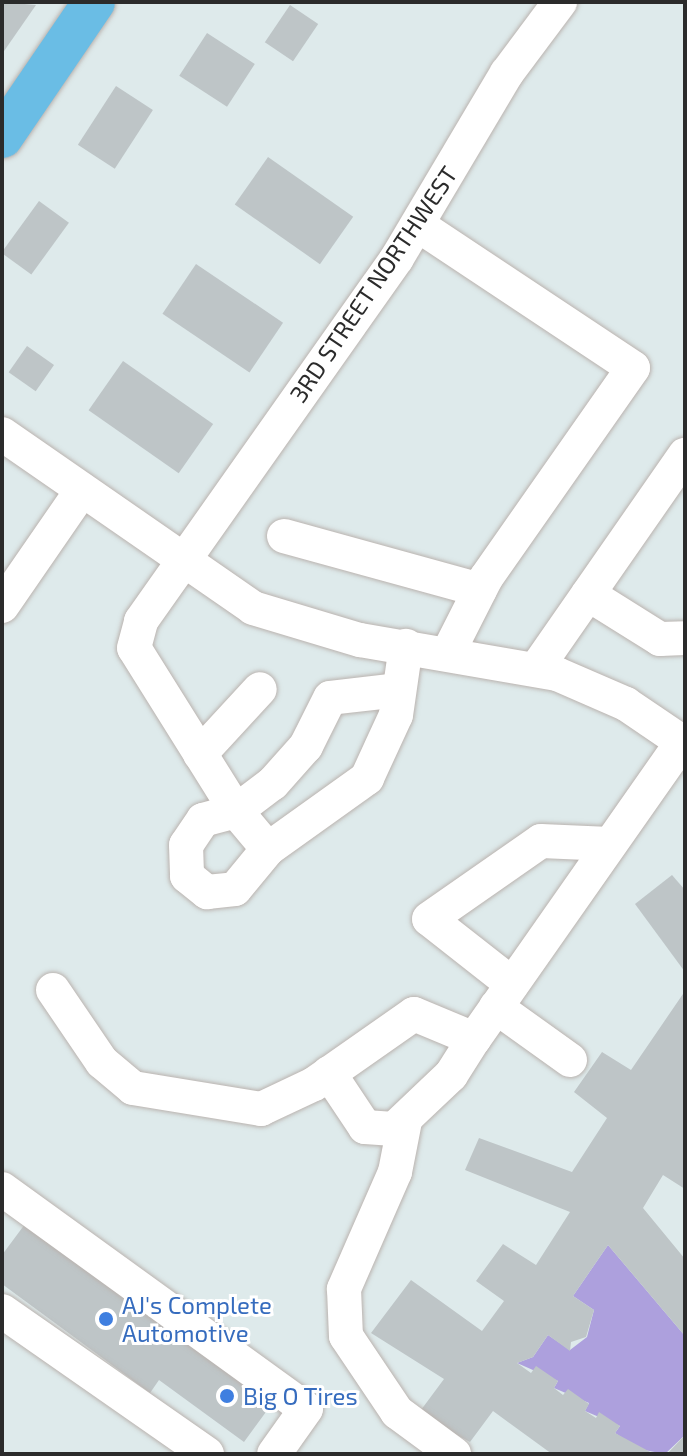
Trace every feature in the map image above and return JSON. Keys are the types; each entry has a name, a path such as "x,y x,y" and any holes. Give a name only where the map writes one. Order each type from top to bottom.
{"main road":[{"path":"2,137 94,2"}],"street":[{"name":"3RD STREET NORTHWEST","path":"236,811 134,648 141,621 179,561 418,225 507,73 560,2"},
{"path":"418,225 633,368 480,590 449,651"},
{"path":"2,434 179,561 288,621 536,669 592,687 684,743 610,844 451,1075 405,1121 378,1132 365,1127 329,1073"},
{"path":"536,669 685,455"},
{"path":"2,606 82,490"},
{"path":"284,536 480,590"},
{"path":"588,594 660,639 685,638"},
{"path":"399,690 330,698 306,746 236,811 203,820 186,845 187,876 207,892 235,889 268,849 367,778 399,690 406,646"},
{"path":"200,754 260,689"},
{"path":"236,811 268,849"},
{"path":"570,1060 429,919 541,841 610,844"},
{"path":"53,990 102,1062 133,1088 261,1109 329,1073 414,1014 475,1037"},
{"path":"405,1121 395,1172 344,1289 346,1336 397,1412 454,1454"},
{"path":"2,1189 306,1409 274,1454"},
{"path":"2,1311 207,1454"}],"shaded area":[{"path":"608,1245 685,1336 685,1435 665,1454 639,1449 615,1433 620,1426 585,1411 589,1403 554,1388 558,1381 517,1363 533,1357 548,1335 570,1350 587,1337 594,1310 573,1296"}],"building":[{"path":"2,2 36,5 2,54"},
{"path":"290,5 318,24 293,61 265,42"},
{"path":"207,33 255,64 227,107 179,76"},
{"path":"116,86 153,110 115,169 78,145"},
{"path":"268,157 353,217 320,264 235,205"},
{"path":"39,201 69,223 31,275 2,252"},
{"path":"196,264 283,323 249,372 162,314"},
{"path":"27,346 54,365 36,391 9,372"},
{"path":"123,361 213,424 179,473 89,410"},
{"path":"672,875 685,890 685,972 635,904"},
{"path":"685,991 685,1189 663,1175 643,1208 685,1259 685,1336 608,1245 573,1296 594,1310 586,1337 571,1342 570,1351 548,1335 533,1357 517,1363 531,1373 536,1366 558,1381 554,1388 563,1395 568,1389 589,1404 585,1411 596,1418 599,1412 620,1426 615,1433 654,1454 552,1454 493,1411 470,1442 418,1414 444,1379 371,1333 411,1280 482,1331 504,1301 476,1281 503,1244 536,1265 570,1212 465,1170 479,1138 572,1172 607,1118 574,1092 602,1052 631,1070"},
{"path":"28,1220 274,1401 244,1442 159,1380 150,1393 2,1284 2,1255"},
{"path":"685,1435 685,1454 667,1454"}],"place":[{"name":"AJ's Complete Automotive","path":"106,1319"},
{"name":"Big O Tires","path":"227,1396"}]}
